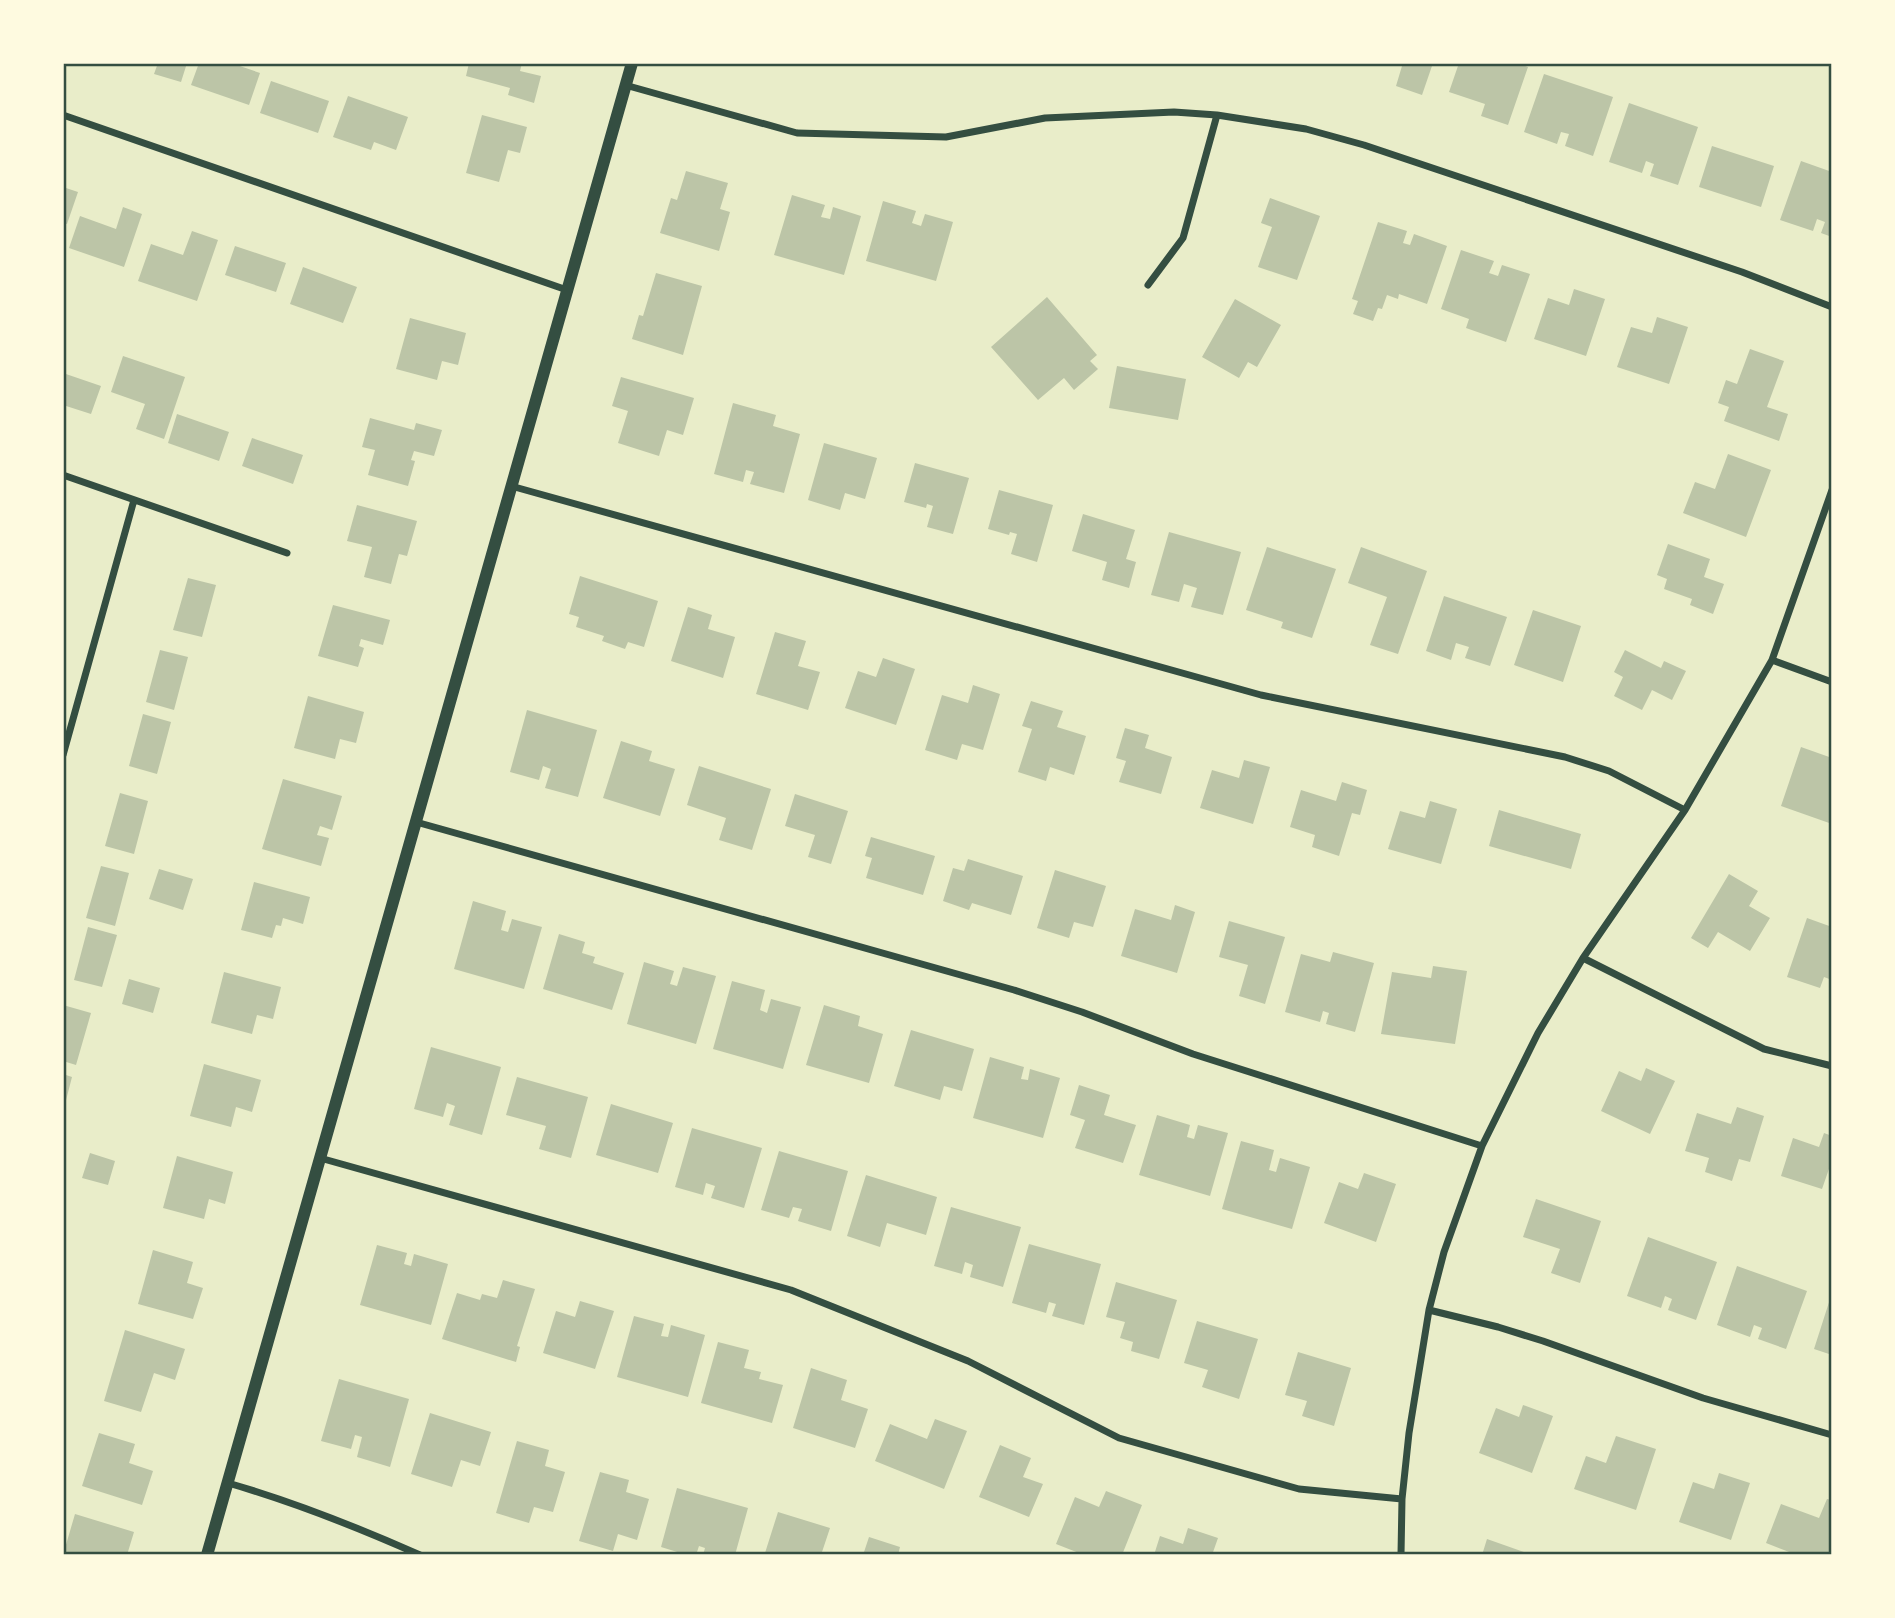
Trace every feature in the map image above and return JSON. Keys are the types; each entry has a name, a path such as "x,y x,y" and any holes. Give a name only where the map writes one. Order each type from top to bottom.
{"street":[{"path":"207,1555 632,63"},
{"path":"625,85 797,133 946,137 1045,118 1174,112 1217,115 1307,129 1364,145 1742,272 1832,307"},
{"path":"63,115 567,290"},
{"path":"1147,285 1183,238 1217,115"},
{"path":"63,475 287,553"},
{"path":"512,486 1261,695 1564,757 1609,771 1685,810"},
{"path":"1401,1555 1402,1499 1409,1433 1429,1310 1444,1252 1482,1146 1538,1033 1583,958 1685,810 1772,660 1832,490"},
{"path":"63,755 134,500"},
{"path":"1772,660 1832,682"},
{"path":"416,822 1014,990 1082,1012 1193,1054 1482,1146"},
{"path":"1583,958 1764,1049 1832,1066"},
{"path":"320,1158 791,1290 968,1361 1119,1438 1299,1489 1402,1499"},
{"path":"1429,1310 1498,1327 1703,1398 1832,1435"},
{"path":"228,1483 352,1525 419,1555"}],"building":[{"path":"158,63 187,63 181,82 154,74"},
{"path":"199,63 231,63 260,73 249,105 191,85"},
{"path":"469,63 522,63 520,71 541,76 534,103 508,95 510,88 466,76"},
{"path":"1395,63 1433,63 1422,95 1396,86 1402,66"},
{"path":"1459,63 1517,63 1528,67 1508,125 1481,116 1485,104 1449,92"},
{"path":"1544,74 1613,97 1593,156 1565,146 1569,134 1561,132 1557,144 1524,132"},
{"path":"271,81 329,101 318,133 260,113"},
{"path":"348,96 408,117 396,150 374,142 371,150 333,137"},
{"path":"1629,103 1698,127 1678,185 1650,176 1654,164 1646,161 1642,173 1609,162"},
{"path":"482,115 527,127 520,153 508,150 499,182 466,173"},
{"path":"1712,146 1774,166 1761,207 1699,187"},
{"path":"1801,161 1832,172 1832,237 1821,233 1825,222 1817,219 1813,231 1780,220"},
{"path":"686,171 728,183 720,209 730,212 719,251 660,233 671,198 677,200"},
{"path":"63,187 78,192 67,224 63,223"},
{"path":"792,195 825,205 821,217 830,219 833,207 861,216 844,275 774,255"},
{"path":"1270,198 1320,216 1297,280 1258,267 1272,227 1261,223"},
{"path":"883,201 916,211 912,223 921,226 925,214 953,222 936,281 866,261"},
{"path":"123,207 142,214 124,267 69,248 80,216 116,229"},
{"path":"1378,222 1407,231 1403,243 1410,245 1414,234 1447,246 1427,304 1399,294 1398,299 1387,295 1382,309 1378,308 1373,321 1353,314 1358,301 1352,299"},
{"path":"192,231 218,240 197,301 138,281 151,244 183,255"},
{"path":"235,246 286,263 276,292 225,275"},
{"path":"1461,250 1494,261 1489,273 1498,276 1502,265 1530,274 1506,342 1466,328 1469,319 1441,309"},
{"path":"303,267 357,287 343,323 290,304"},
{"path":"656,273 702,286 683,355 632,339 639,315 643,316"},
{"path":"1574,289 1605,299 1586,356 1534,339 1548,298 1569,305"},
{"path":"1047,297 1097,355 1090,361 1098,369 1074,390 1064,378 1038,400 991,347"},
{"path":"1235,299 1281,325 1257,367 1248,362 1239,378 1202,357"},
{"path":"1657,317 1688,327 1669,384 1617,367 1631,327 1652,333"},
{"path":"410,318 466,333 458,365 442,361 437,380 396,369"},
{"path":"1750,349 1784,361 1767,407 1788,414 1779,441 1724,421 1729,407 1718,403 1726,380 1737,384"},
{"path":"123,356 185,377 164,439 136,429 145,404 111,392"},
{"path":"1117,366 1186,379 1178,420 1109,408"},
{"path":"63,373 101,386 91,414 63,405"},
{"path":"621,377 694,398 683,435 667,430 659,456 618,443 628,411 612,406"},
{"path":"733,403 776,415 773,426 800,434 784,493 750,484 754,472 746,470 743,482 714,474"},
{"path":"177,414 229,432 219,461 168,443"},
{"path":"370,418 414,430 416,423 442,430 434,456 414,451 411,460 415,461 408,486 368,475 375,450 362,447"},
{"path":"252,438 303,455 293,484 242,466"},
{"path":"824,443 877,458 865,499 845,493 840,510 808,500"},
{"path":"1728,454 1771,470 1746,537 1683,513 1695,482 1715,489"},
{"path":"915,463 969,478 953,534 927,527 933,506 927,504 926,508 904,502"},
{"path":"999,490 1053,505 1037,562 1011,554 1017,534 1010,532 1009,535 988,529"},
{"path":"357,505 417,521 407,556 399,554 391,584 364,577 372,547 347,541"},
{"path":"1083,514 1135,530 1126,559 1136,562 1129,588 1102,580 1107,562 1072,551"},
{"path":"1169,532 1241,552 1223,615 1191,607 1197,588 1184,584 1179,602 1151,595"},
{"path":"1668,544 1710,559 1704,577 1724,584 1713,614 1690,605 1692,599 1664,589 1667,579 1657,575"},
{"path":"1267,547 1336,569 1312,638 1281,628 1283,622 1246,610"},
{"path":"1361,547 1427,571 1398,654 1370,645 1387,597 1348,583"},
{"path":"580,576 658,601 644,647 628,642 625,649 602,641 604,636 576,627 579,617 569,614"},
{"path":"188,578 216,585 202,637 173,630"},
{"path":"1444,596 1507,617 1490,666 1465,658 1469,647 1456,643 1451,660 1426,651"},
{"path":"333,605 390,620 383,645 361,639 359,646 364,648 358,667 318,656"},
{"path":"688,607 712,615 708,629 735,637 723,678 671,661"},
{"path":"1533,610 1581,626 1563,682 1514,665"},
{"path":"775,632 806,641 798,666 820,672 808,710 756,694"},
{"path":"160,650 188,657 174,710 146,702"},
{"path":"1625,650 1661,668 1664,661 1686,671 1672,700 1652,690 1642,710 1614,696 1623,677 1614,672"},
{"path":"883,658 915,669 896,725 845,708 858,671 876,677"},
{"path":"973,685 1000,694 983,750 962,744 957,760 925,750 942,695 968,703"},
{"path":"308,696 364,712 356,743 340,739 335,759 294,748"},
{"path":"1031,701 1063,711 1057,727 1086,736 1074,775 1050,767 1046,781 1018,772 1032,729 1022,726"},
{"path":"527,710 597,730 578,797 545,788 551,769 543,766 539,780 510,772"},
{"path":"143,714 171,722 157,774 129,766"},
{"path":"1125,728 1149,735 1145,748 1172,757 1161,794 1119,782 1126,761 1116,758"},
{"path":"621,741 652,751 649,761 675,769 660,816 603,798"},
{"path":"1801,747 1832,758 1829,770 1832,771 1832,824 1781,806"},
{"path":"1244,760 1270,767 1253,824 1200,808 1212,770 1239,778"},
{"path":"699,766 771,789 752,850 719,840 726,818 687,805"},
{"path":"283,779 342,796 332,830 320,826 317,835 329,838 321,866 262,849"},
{"path":"1342,782 1367,790 1360,815 1352,813 1339,856 1312,847 1315,835 1290,827 1301,790 1336,801"},
{"path":"120,793 148,801 134,854 105,846"},
{"path":"795,794 848,811 831,864 808,857 815,835 785,826"},
{"path":"1430,801 1457,809 1441,864 1388,849 1400,811 1425,818"},
{"path":"1499,810 1581,834 1571,869 1489,846"},
{"path":"871,837 935,856 923,895 866,878 872,858 865,856"},
{"path":"968,859 1023,876 1011,915 972,903 969,910 943,901 953,868 964,871"},
{"path":"101,866 129,873 115,926 86,918"},
{"path":"159,869 193,879 183,910 149,899"},
{"path":"1055,870 1106,886 1093,927 1074,922 1069,938 1037,928"},
{"path":"1729,874 1758,891 1749,906 1770,918 1750,951 1718,932 1708,948 1691,938"},
{"path":"254,882 310,897 303,924 283,918 281,926 276,925 272,938 241,930"},
{"path":"473,901 506,911 501,930 508,932 512,919 542,927 524,989 454,969"},
{"path":"1175,905 1195,912 1177,973 1121,956 1135,909 1171,920"},
{"path":"1807,918 1832,927 1832,980 1824,977 1820,988 1787,977"},
{"path":"1229,921 1285,937 1265,1004 1239,996 1248,965 1219,957"},
{"path":"88,927 117,935 102,987 74,980"},
{"path":"559,934 585,942 582,953 595,957 593,963 624,973 612,1010 543,989"},
{"path":"1333,952 1374,963 1355,1032 1326,1024 1329,1013 1323,1011 1320,1022 1285,1012 1301,954 1330,962"},
{"path":"644,962 674,971 670,984 677,986 683,967 716,976 696,1044 627,1024"},
{"path":"1433,966 1467,971 1455,1044 1381,1034 1392,972 1431,978"},
{"path":"224,972 281,987 273,1019 257,1015 252,1034 211,1023"},
{"path":"129,979 160,988 153,1013 122,1004"},
{"path":"732,981 765,990 760,1010 767,1013 771,999 801,1007 783,1069 713,1049"},
{"path":"63,1005 91,1013 76,1065 63,1061"},
{"path":"824,1005 860,1016 858,1026 883,1034 869,1083 806,1065"},
{"path":"911,1030 974,1049 962,1091 944,1086 940,1100 894,1086"},
{"path":"431,1047 501,1067 482,1135 449,1125 455,1106 447,1103 443,1117 414,1109"},
{"path":"990,1057 1024,1067 1021,1079 1028,1080 1030,1069 1060,1078 1043,1138 973,1118"},
{"path":"204,1064 261,1080 252,1112 236,1107 231,1127 190,1116"},
{"path":"1646,1068 1675,1081 1650,1134 1601,1111 1619,1071 1641,1081"},
{"path":"63,1074 72,1077 64,1108 63,1108"},
{"path":"517,1077 588,1097 571,1158 539,1149 546,1126 506,1115"},
{"path":"1079,1085 1110,1095 1104,1115 1136,1125 1123,1163 1075,1148 1085,1120 1070,1115"},
{"path":"611,1104 673,1123 658,1173 596,1155"},
{"path":"1737,1107 1764,1116 1750,1162 1739,1159 1732,1181 1705,1172 1709,1158 1685,1151 1697,1113 1731,1124"},
{"path":"1157,1115 1190,1125 1187,1137 1194,1139 1198,1125 1228,1133 1210,1196 1139,1175"},
{"path":"692,1128 762,1148 744,1208 711,1198 715,1186 706,1183 703,1195 675,1187"},
{"path":"1824,1133 1832,1136 1832,1166 1822,1189 1781,1176 1793,1138 1819,1147"},
{"path":"1241,1141 1274,1150 1269,1170 1276,1172 1280,1158 1310,1167 1292,1229 1222,1209"},
{"path":"779,1151 848,1171 831,1231 798,1221 802,1209 793,1207 789,1218 761,1210"},
{"path":"90,1153 115,1161 108,1185 82,1178"},
{"path":"177,1156 233,1172 225,1204 209,1199 204,1219 163,1208"},
{"path":"1364,1173 1396,1184 1376,1242 1324,1223 1339,1182 1358,1189"},
{"path":"866,1175 937,1197 926,1235 887,1223 880,1247 847,1236"},
{"path":"1536,1199 1601,1221 1580,1283 1551,1273 1560,1249 1523,1237"},
{"path":"951,1207 1021,1227 1003,1287 970,1277 973,1265 965,1262 962,1274 934,1266"},
{"path":"1648,1237 1717,1262 1696,1320 1668,1310 1672,1299 1665,1296 1661,1308 1627,1296"},
{"path":"1029,1244 1101,1264 1084,1325 1052,1316 1056,1304 1049,1302 1046,1313 1012,1303"},
{"path":"377,1245 407,1253 404,1264 411,1266 414,1254 448,1264 431,1325 360,1305"},
{"path":"153,1250 193,1262 187,1283 203,1288 193,1319 138,1304"},
{"path":"1737,1266 1807,1291 1786,1349 1758,1339 1762,1328 1754,1325 1750,1337 1717,1325"},
{"path":"503,1280 535,1289 517,1346 520,1347 516,1362 442,1339 457,1293 480,1300 482,1294 497,1298"},
{"path":"1116,1282 1177,1300 1159,1359 1131,1351 1133,1342 1120,1338 1125,1322 1106,1317"},
{"path":"1832,1296 1832,1355 1814,1349"},
{"path":"580,1301 614,1311 595,1369 543,1353 556,1311 575,1317"},
{"path":"634,1316 664,1324 661,1336 668,1337 671,1325 705,1335 688,1397 617,1377"},
{"path":"1197,1321 1258,1339 1239,1399 1202,1387 1208,1370 1184,1363"},
{"path":"125,1330 185,1349 175,1380 154,1373 141,1412 104,1401"},
{"path":"718,1342 749,1350 744,1368 761,1372 759,1379 783,1385 772,1423 701,1403"},
{"path":"1298,1352 1351,1368 1334,1426 1302,1416 1307,1401 1285,1395"},
{"path":"811,1368 847,1380 841,1400 868,1409 855,1448 793,1428"},
{"path":"339,1379 409,1399 390,1467 357,1457 362,1437 355,1435 351,1449 321,1441"},
{"path":"1523,1405 1553,1416 1532,1473 1479,1453 1496,1408 1519,1417"},
{"path":"430,1413 491,1432 480,1466 461,1460 452,1487 411,1474"},
{"path":"935,1419 967,1431 944,1489 875,1461 890,1424 927,1439"},
{"path":"99,1433 135,1444 129,1463 153,1471 142,1505 82,1486"},
{"path":"1616,1436 1656,1449 1636,1510 1574,1489 1586,1456 1606,1463"},
{"path":"517,1441 549,1450 545,1466 565,1472 553,1512 534,1507 529,1523 496,1513"},
{"path":"1000,1445 1031,1458 1023,1477 1043,1484 1029,1517 979,1497"},
{"path":"600,1472 629,1480 626,1492 649,1499 637,1540 618,1534 613,1551 579,1541"},
{"path":"1719,1473 1750,1483 1731,1540 1679,1522 1693,1482 1714,1489"},
{"path":"677,1488 748,1508 735,1555 703,1555 705,1548 699,1546 696,1555 687,1555 661,1547"},
{"path":"1106,1491 1142,1505 1122,1555 1084,1555 1056,1544 1075,1497 1099,1507"},
{"path":"1827,1499 1832,1500 1832,1555 1797,1555 1766,1543 1781,1504 1819,1518"},
{"path":"778,1512 830,1528 821,1555 765,1553"},
{"path":"75,1514 134,1532 127,1555 63,1555"},
{"path":"1188,1528 1218,1538 1212,1555 1154,1555 1160,1536 1183,1544"},
{"path":"869,1537 900,1547 898,1555 863,1555"},
{"path":"1487,1539 1532,1555 1482,1555"}]}
